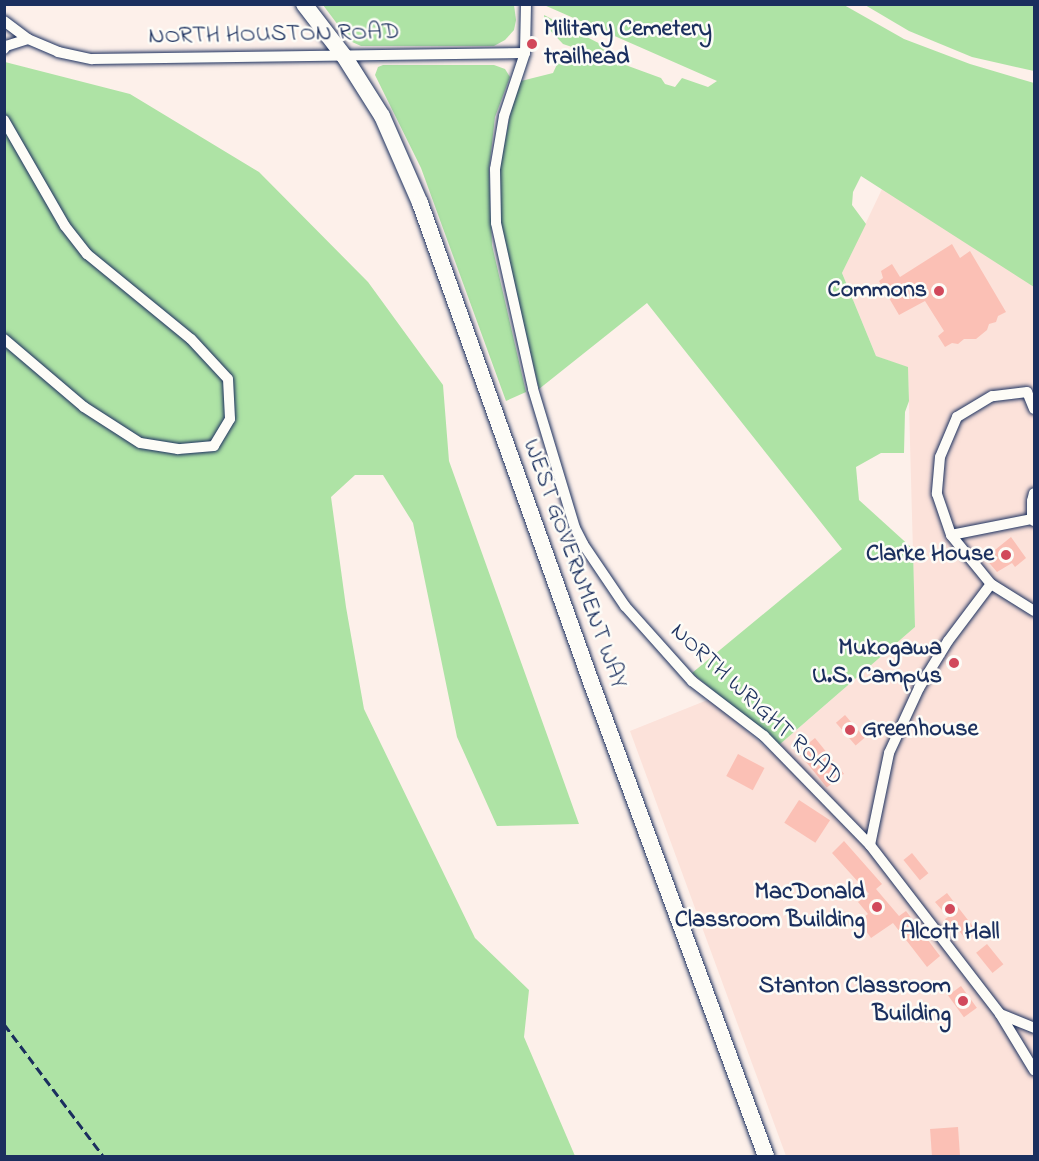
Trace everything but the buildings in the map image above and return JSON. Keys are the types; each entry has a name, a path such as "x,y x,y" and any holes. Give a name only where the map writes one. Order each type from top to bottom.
{"main road":[{"name":"WEST GOVERNMENT WAY","path":"304,4 344,56 382,116 420,203 591,682 766,1156"}],"street":[{"name":"NORTH WRIGHT ROAD","path":"526,4 525,52 504,116 495,170 496,223 523,348 575,528 625,606 693,681 764,736 870,845 1000,1014 1035,1070"},
{"name":"NORTH HOUSTON ROAD","path":"4,21 28,39 58,52 92,59 525,52"},
{"path":"4,49 6,46 28,39"},
{"path":"4,120 65,226 87,254 191,339 228,380 230,419 214,446 178,449 140,443 84,407 4,339"},
{"path":"1035,409 1031,392 992,396 957,417 940,457 937,494 951,535 992,584 1035,611"},
{"path":"951,535 1034,520 1032,501 1035,493"},
{"path":"870,845 889,753 919,688 948,641 992,584"},
{"path":"1000,1014 1035,1028"}],"shaded area":[{"name":"Mukogawa U.S. Campus","path":"882,189 1034,274 1034,1156 786,1156 630,731 710,699 771,752 915,627 908,368 876,356 842,273"}],"green space":[{"path":"323,5 514,5 516,20 514,30 505,40 494,46 361,46 350,41"},
{"path":"544,5 844,5 904,39 970,64 1034,83 1034,287 861,176 853,192 852,205 866,224 842,273 876,356 908,367 909,401 905,412 904,453 881,453 856,467 859,500 913,549 915,627 779,745 692,673 842,549 647,303 539,389 500,225 499,170 514,96 521,81 553,73 559,60 620,63 661,78 665,84 675,87 682,78 708,87 717,81"},
{"path":"865,5 1034,5 1034,71 972,57 909,31"},
{"path":"544,15 614,51 590,53 563,44 545,25"},
{"path":"5,62 130,94 259,172 368,282 443,385 449,461 579,824 497,826 457,737 413,523 383,475 355,475 331,497 346,607 364,709 475,938 529,990 524,1037 575,1156 5,1156"},
{"path":"383,65 494,65 505,69 510,77 495,117 489,170 492,245 526,392 506,401 421,168 375,75 378,67"}],"railway":[{"path":"4,1024 103,1156"}],"place":[{"name":"Military Cemetery trailhead","path":"532,44"},
{"name":"Commons","path":"939,291"},
{"name":"Clarke House","path":"1006,555"},
{"name":"Mukogawa U.S. Campus","path":"954,663"},
{"name":"Greenhouse","path":"850,730"},
{"name":"MacDonald Classroom Building","path":"877,907"},
{"name":"Alcott Hall","path":"950,909"},
{"name":"Stanton Classroom Building","path":"963,1001"}]}
